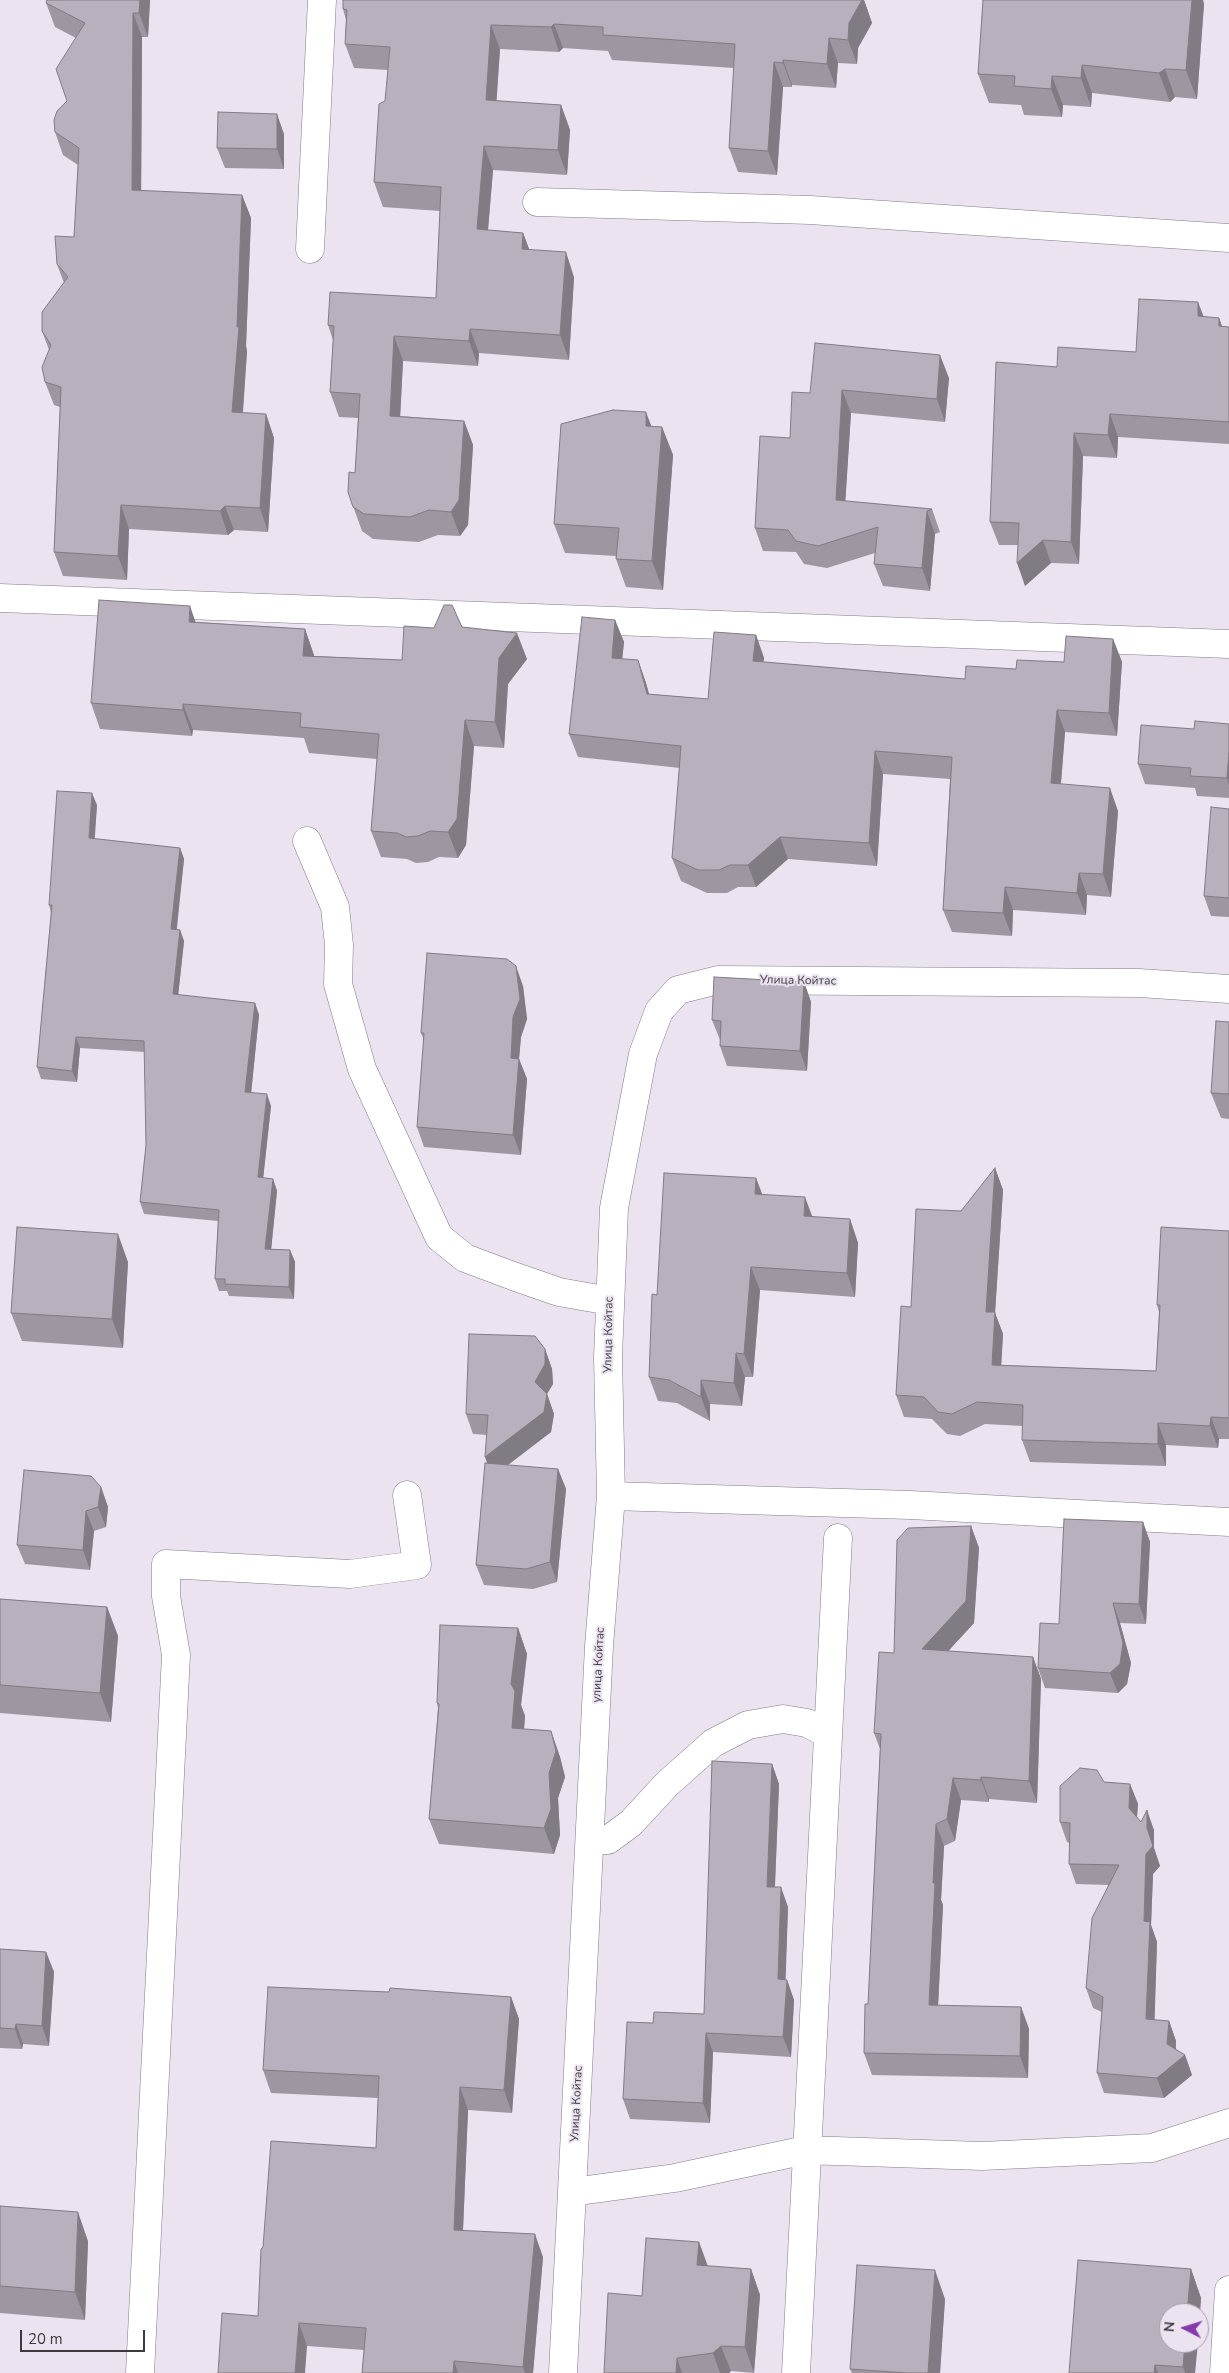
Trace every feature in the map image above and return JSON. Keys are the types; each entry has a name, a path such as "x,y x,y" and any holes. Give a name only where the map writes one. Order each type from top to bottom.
{"street":[{"path":"310,249 322,0"},
{"path":"537,202 810,210 1229,238"},
{"path":"0,598 1229,644"},
{"path":"306,841 335,907 339,945 338,984 362,1069 439,1237 465,1258 505,1273 558,1292 610,1300"},
{"name":"Улица Койтас","path":"611,1496 608,1357 614,1208 642,1054 659,1011 678,990 718,980 1139,983 1229,989"},
{"path":"140,2373 176,1655 166,1596 166,1564 350,1574 417,1565 408,1496"},
{"path":"611,1496 910,1505 1229,1522"},
{"name":"улица Койтас","path":"591,1837 599,1646 611,1496"},
{"path":"796,2373 838,1538"},
{"path":"591,1837 608,1840 631,1823 668,1784 713,1743 748,1725 783,1719 807,1723 828,1734"},
{"name":"Улица Койтас","path":"563,2373 591,1837"},
{"path":"572,2192 675,2178 806,2150 982,2156 1152,2148 1229,2123"},
{"path":"1224,2373 1229,2290"}],"building":[{"path":"47,0 140,0 139,13 133,13 132,190 242,195 237,327 239,327 232,412 266,414 260,508 225,506 220,511 121,505 118,556 54,552 61,387 45,382 42,367 51,345 42,331 42,312 68,277 57,264 55,236 74,237 79,148 55,132 54,120 57,111 67,101 56,69 85,23 46,3"},
{"path":"343,0 862,0 849,23 848,40 829,38 827,64 783,60 783,63 774,62 768,151 729,148 735,44 603,35 603,27 554,24 551,27 491,25 486,100 561,105 558,150 484,146 477,229 523,233 522,249 566,252 560,335 470,329 469,341 394,336 390,416 464,421 459,500 451,512 429,510 410,517 364,514 353,507 348,492 349,472 355,473 360,394 330,392 334,326 328,325 330,292 436,298 441,187 374,182 379,104 385,101 390,47 345,44 347,10 343,9"},
{"path":"983,0 1192,0 1186,70 1165,69 1159,73 1082,65 1081,78 1052,76 1051,89 1014,86 1015,76 978,74"},
{"path":"218,112 277,114 277,149 217,148"},
{"path":"1139,299 1198,302 1198,316 1219,318 1219,326 1229,327 1229,422 1110,414 1108,435 1074,433 1071,542 1043,540 1017,563 1019,523 990,522 996,362 1057,367 1058,347 1136,352"},
{"path":"815,343 940,355 937,399 842,390 836,500 932,509 927,511 922,568 874,564 878,527 818,546 796,541 788,530 755,528 760,436 790,438 792,392 810,393"},
{"path":"613,410 646,412 646,426 662,427 652,561 616,559 619,528 554,524 561,424"},
{"path":"99,600 190,606 189,622 305,629 303,656 402,660 404,626 434,628 444,605 452,605 462,627 517,633 499,658 495,722 465,720 457,819 448,832 430,831 418,836 406,837 397,833 371,831 379,734 300,727 301,713 183,704 183,710 91,703"},
{"path":"582,617 615,620 612,658 638,660 647,694 708,699 714,632 756,635 753,661 965,679 966,666 1016,669 1017,660 1064,662 1066,636 1113,639 1109,713 1057,710 1051,783 1110,788 1103,874 1079,873 1077,893 1005,887 1003,913 943,910 952,757 875,751 869,843 780,837 748,865 730,865 719,870 698,870 672,858 681,746 569,734"},
{"path":"1195,721 1229,724 1227,778 1190,776 1191,768 1138,764 1141,725 1194,729"},
{"path":"57,791 92,793 89,838 180,848 171,929 180,930 173,994 255,1003 245,1092 267,1094 258,1177 273,1179 265,1249 290,1250 289,1287 225,1284 225,1279 215,1279 219,1210 140,1202 146,1145 144,1041 76,1037 72,1071 37,1067 52,905 49,905"},
{"path":"1211,807 1229,809 1229,898 1204,896"},
{"path":"427,953 507,959 516,966 520,999 513,1017 511,1058 519,1059 513,1135 417,1127 424,1033 421,1033"},
{"path":"714,977 804,982 800,1051 720,1046 721,1021 712,1020"},
{"path":"1216,1021 1229,1022 1229,1094 1211,1093"},
{"path":"995,1168 986,1312 995,1312 992,1365 1156,1371 1160,1305 1157,1305 1161,1227 1229,1231 1229,1418 1211,1417 1210,1426 1158,1423 1158,1444 1022,1440 1023,1405 977,1402 952,1414 938,1412 924,1397 896,1395 901,1306 911,1307 916,1209 961,1211"},
{"path":"664,1173 756,1178 755,1194 805,1197 804,1216 850,1219 847,1273 751,1267 744,1354 736,1353 734,1383 701,1380 701,1397 669,1380 649,1377 652,1294 657,1295"},
{"path":"17,1227 118,1234 112,1319 11,1313"},
{"path":"469,1334 535,1336 545,1349 545,1364 535,1382 547,1394 544,1412 485,1457 488,1415 466,1414"},
{"path":"485,1463 558,1469 550,1562 526,1569 476,1565"},
{"path":"24,1470 91,1476 101,1487 98,1507 86,1511 83,1550 17,1545"},
{"path":"1064,1519 1143,1522 1139,1604 1113,1603 1123,1643 1120,1664 1110,1673 1038,1668 1040,1623 1059,1624"},
{"path":"971,1526 966,1601 922,1649 1033,1657 1029,1781 981,1777 981,1780 953,1778 947,1819 936,1824 929,2005 1021,2007 1020,2056 864,2053 865,2004 868,2004 881,1734 874,1733 879,1652 894,1653 897,1540 908,1528"},
{"path":"0,1599 107,1607 100,1693 0,1685"},
{"path":"440,1625 518,1628 511,1684 515,1691 512,1728 551,1731 556,1751 549,1773 551,1809 544,1828 429,1819 439,1704 437,1703"},
{"path":"712,1761 772,1764 767,1887 781,1887 778,1979 787,1980 783,2037 706,2033 703,2103 623,2099 627,2022 653,2023 654,2012 704,2014"},
{"path":"1080,1768 1097,1770 1104,1782 1130,1784 1129,1808 1141,1822 1147,1810 1147,1828 1153,1846 1146,1854 1144,1921 1150,1922 1146,2019 1169,2021 1167,2044 1185,2055 1157,2078 1097,2073 1103,1997 1086,1988 1092,1918 1119,1865 1069,1864 1070,1823 1060,1822 1060,1786"},
{"path":"0,1949 46,1952 42,2026 16,2024 15,2029 0,2028"},
{"path":"268,1987 389,1992 390,1988 511,1997 504,2090 460,2087 454,2230 535,2234 523,2367 454,2361 453,2373 362,2373 366,2328 299,2323 295,2373 218,2373 222,2313 258,2316 261,2249 263,2247 271,2141 376,2148 379,2076 263,2070"},
{"path":"0,2206 78,2212 75,2292 0,2286"},
{"path":"646,2238 699,2242 697,2265 751,2269 745,2347 721,2346 713,2353 677,2358 676,2373 604,2373 608,2293 642,2296"},
{"path":"1078,2260 1191,2269 1188,2303 1159,2303 1159,2353 1184,2353 1183,2367 1155,2365 1154,2373 1069,2373"},
{"path":"857,2265 935,2270 928,2373 850,2369"}]}
